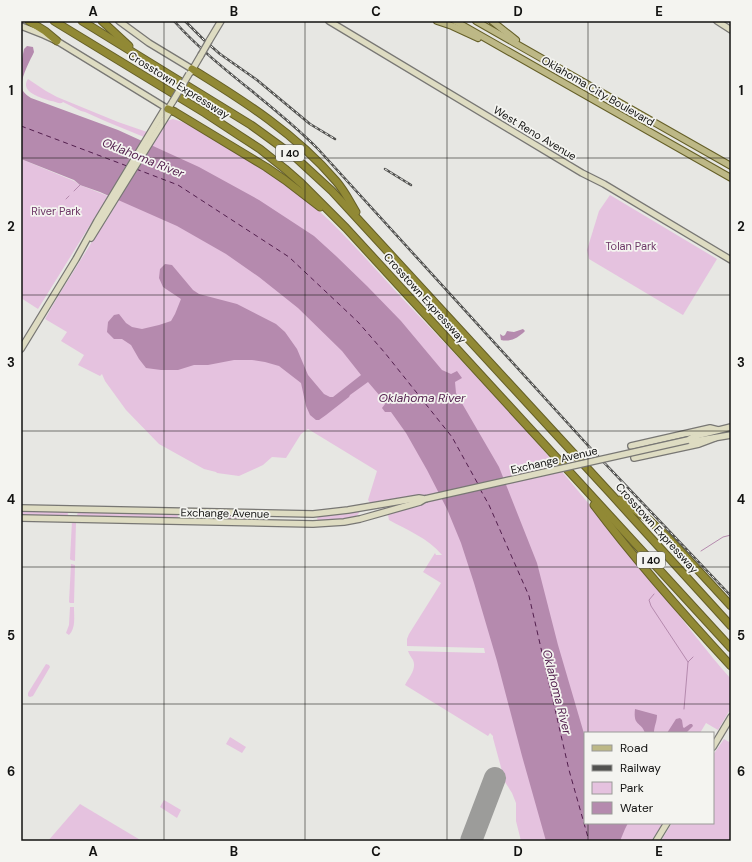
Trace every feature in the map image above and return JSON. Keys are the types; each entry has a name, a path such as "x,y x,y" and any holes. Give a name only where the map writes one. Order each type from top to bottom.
{"highway":[{"path":"29,21 57,41"},
{"name":"Crosstown Expressway","path":"54,21 205,113 253,145 301,183 346,228 731,648"},
{"name":"Crosstown Expressway","path":"82,21 236,114 268,136 326,186 731,626"},
{"path":"102,21 140,56"},
{"path":"191,72 245,102 277,125 337,182 367,229"},
{"path":"168,109 266,167 290,183 346,228"},
{"path":"570,473 611,527 676,606 731,666"},
{"path":"611,494 648,519 674,544 731,606"}],"main road":[{"path":"119,21 191,72"},
{"path":"21,350 162,118 164,110 168,109 222,21"},
{"name":"West Reno Avenue","path":"329,21 731,260"},
{"path":"437,21 456,28 521,58"},
{"name":"Oklahoma City Boulevard","path":"455,21 731,178"},
{"name":"Oklahoma City Boulevard","path":"476,21 731,166"},
{"path":"492,21 535,55"},
{"path":"717,21 731,30"},
{"path":"21,26 57,41 168,109"},
{"name":"Exchange Avenue","path":"21,518 266,524 313,524 344,522 380,514 420,502 425,499 688,440 695,436 731,427"},
{"path":"630,446 710,428 718,430"},
{"name":"Exchange Avenue","path":"688,440 695,441 731,435"},
{"path":"634,458 699,444 714,438"},
{"name":"Exchange Avenue","path":"21,508 313,514 331,513 419,498 425,499"},
{"path":"360,519 367,507 380,514 387,503"},
{"path":"180,511 181,522"},
{"path":"266,513 266,524"},
{"path":"287,514 287,524"},
{"path":"313,514 313,524"},
{"path":"714,745 731,717"},
{"path":"657,839 666,824"}],"green space":[{"path":"28,79 57,97 147,132 144,137 63,102 59,103 37,96 27,88 26,84"},
{"path":"173,119 188,124 275,177 308,201 340,231 486,387 549,457 627,550 731,679 731,708 718,730 706,723 701,732 584,732 584,824 662,824 651,841 521,841 516,821 516,803 505,782 493,736 490,733 488,736 405,685 414,667 413,660 408,651 485,653 484,648 407,646 409,634 441,583 423,572 435,553 436,555 442,555 424,539 389,520 388,515 424,504 422,495 371,504 368,500 377,471 308,429 301,434 286,458 272,457 263,465 239,476 217,473 204,469 159,444 126,410 105,381 102,374 100,376 78,365 84,355 61,341 67,332 45,319 167,121"},
{"name":"River Park","path":"21,159 108,196 38,309 21,298"},
{"name":"Tolan Park","path":"610,195 717,259 683,315 589,259 587,250 599,211"},
{"path":"21,510 67,511 68,514 67,517 21,516"},
{"path":"360,510 357,515 351,518 318,521 317,518 319,516"},
{"path":"78,512 176,513 178,516 177,519 78,517"},
{"path":"216,514 217,520 184,519 183,515"},
{"path":"225,514 261,515 264,518 263,521 223,520"},
{"path":"72,521 76,522 75,561 70,559"},
{"path":"71,564 75,565 74,603 69,602"},
{"path":"70,607 74,607 74,626 69,635 66,633 69,625"},
{"path":"46,664 50,667 33,696 28,696 28,693"},
{"path":"230,737 246,747 242,753 226,744"},
{"path":"724,739 731,743 731,841 661,841 671,824 714,824 714,754"},
{"path":"164,800 181,810 177,818 160,807"},
{"path":"80,804 142,841 48,841"}],"water":[{"name":"Oklahoma River","path":"27,46 33,47 34,52 25,71 22,82 23,91 28,96 118,130 199,167 259,200 314,236 336,256 401,321 442,370 451,374 457,371 462,378 455,382 456,393 499,467 537,563 558,645 584,734 584,824 628,824 620,841 546,841 497,661 461,543 447,509 406,433 391,412 385,412 382,408 385,404 368,382 326,415 319,420 316,420 310,415 306,406 301,383 279,366 252,360 234,360 208,365 194,365 178,370 146,368 131,345 122,339 114,339 107,332 108,322 114,315 119,314 126,323 132,327 142,329 171,321 181,299 163,287 159,278 160,269 165,264 172,265 193,290 199,294 237,304 276,324 285,332 297,349 308,375 324,394 333,397 361,375 342,351 298,308 259,277 226,254 177,226 100,192 80,185 74,180 21,159 21,64 24,49"},
{"path":"523,329 525,331 514,339 501,340 500,334 503,336 507,331 514,332"},
{"path":"635,709 657,715 654,732 644,732 636,721"},
{"path":"680,718 682,720 684,728 690,724 693,726 687,732 668,732 676,719"}],"waterway":[{"path":"74,191 80,185"},
{"path":"66,199 69,196"},
{"path":"701,551 723,537 731,535"},
{"path":"654,594 649,600 651,606 688,662"},
{"path":"684,709 688,662 693,657"}],"ferry route":[{"path":"21,126 127,166"},
{"path":"136,169 178,185 289,257 358,322 385,353 452,437 478,484"},
{"path":"480,489 489,505 529,596 569,770 584,823"},
{"path":"584,824 589,841"}],"runway":[{"path":"471,841 495,778"}],"railway":[{"path":"174,21 208,55 283,116 318,149 594,452 731,596"},
{"path":"185,21 220,54 257,80 310,124 335,139"},
{"path":"385,169 411,185"}]}
